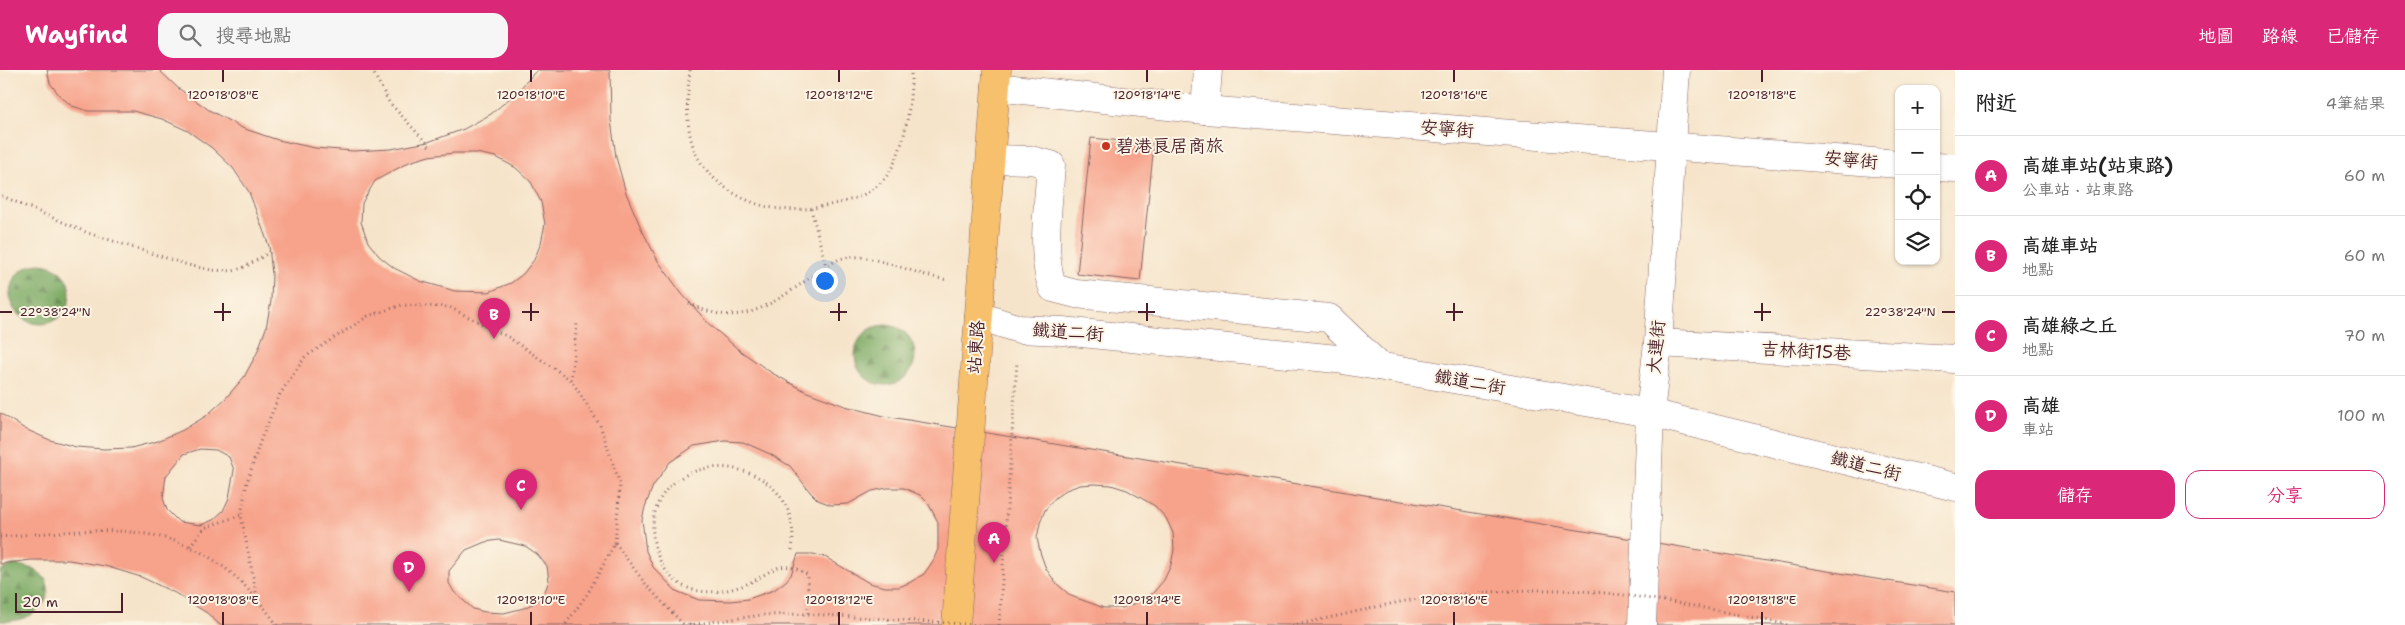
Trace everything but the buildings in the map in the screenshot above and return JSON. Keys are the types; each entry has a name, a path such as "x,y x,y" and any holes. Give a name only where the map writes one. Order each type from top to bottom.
{"main road":[{"name":"站東路","path":"956,625 992,159 996,78"}],"street":[{"path":"1205,110 1208,70"},
{"name":"大連街","path":"1642,625 1650,413 1658,343 1676,70"},
{"name":"安寧街","path":"996,78 1205,110 1895,164"},
{"path":"992,159 1031,160 1051,165 1047,250 1048,275 1054,288 1076,294 1329,318 1379,366"},
{"path":"1940,167 1955,168"},
{"name":"鐵道二街","path":"979,316 1019,329 1062,331 1318,357 1650,413 1955,487"},
{"name":"吉林街15巷","path":"1658,343 1955,359"}],"path":[{"path":"372,70 390,102 432,149"},
{"path":"690,70 688,121 694,150 706,170 728,190 756,203 781,209 811,209 847,201 870,191 884,179 899,152 904,134 911,70"},
{"path":"2,196 88,233 196,267 233,271 245,267 270,252"},
{"path":"811,209 826,266"},
{"path":"689,302 717,314 734,316 768,306 826,266 844,258 859,256 933,278"},
{"path":"257,597 242,515 247,482 261,439 280,394 305,357 368,316 402,305 449,307 508,336 571,380 600,425 620,484 615,543 588,593 565,625"},
{"path":"571,380 577,323"},
{"path":"999,625 1013,413"},
{"path":"792,550 793,528 785,502 778,493 756,474 738,468 719,466 702,468 685,475 668,489 657,508 653,526 658,556 664,568 678,583 695,590 719,592 751,582 780,567 796,568 808,575 808,614"},
{"path":"190,546 204,528 242,515"},
{"path":"0,537 94,529 121,530 157,535 190,546 224,565 257,597 277,625"},
{"path":"615,543 647,586 684,625"},
{"path":"1292,625 1423,599 1484,593 1543,591 1594,592 1664,600 1789,625"},
{"path":"689,625 762,615 808,614 979,625"}],"green space":[{"path":"34,264 46,264 62,272 68,282 70,294 68,306 62,316 46,324 34,324 18,316 10,300 10,288 18,272"},
{"path":"879,325 891,325 907,333 913,343 915,355 913,367 907,377 891,385 879,385 863,377 855,361 855,349 863,333"},
{"path":"13,565 31,568 42,576 48,585 47,596 42,606 32,614 18,620 0,621 0,571"}],"place":[{"name":"碧港良居商旅","path":"1106,146"},
{"name":"高雄車站","path":"494,339"},
{"name":"高雄綠之丘","path":"521,510"},
{"name":"高雄車站(站東路)","path":"994,563"},
{"name":"高雄","path":"409,592"}]}
